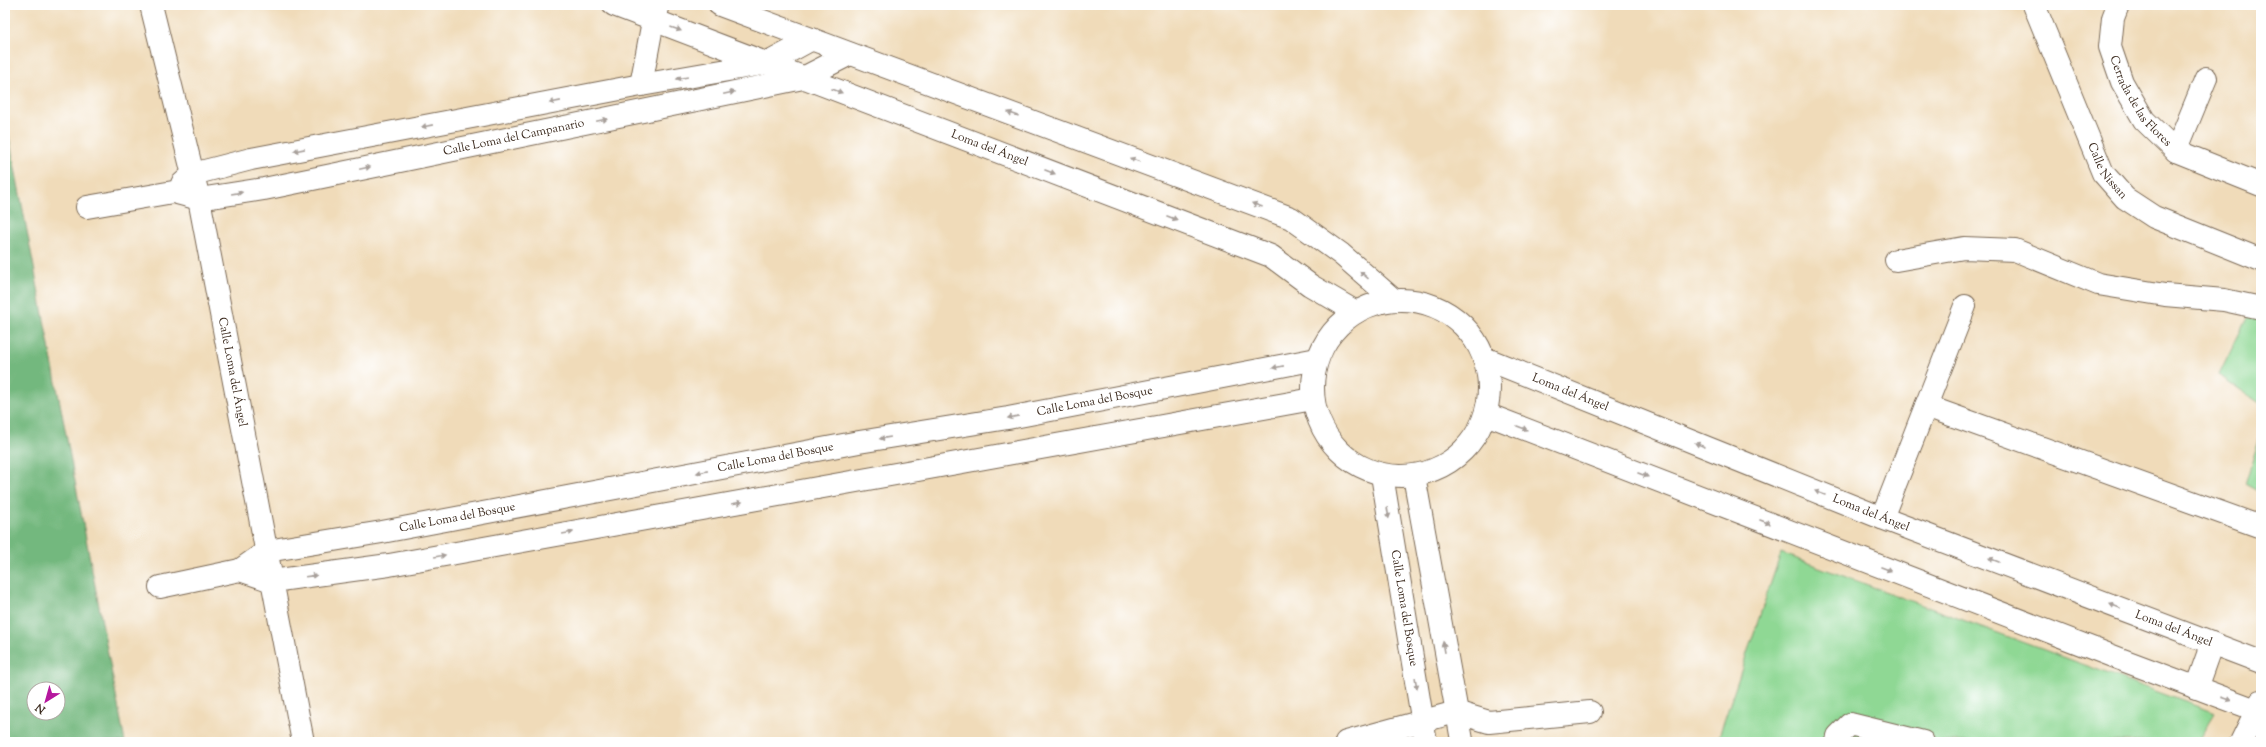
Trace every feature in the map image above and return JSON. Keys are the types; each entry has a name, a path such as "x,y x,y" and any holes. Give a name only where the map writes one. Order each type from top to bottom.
{"street":[{"name":"Calle Loma del Ángel","path":"151,5 199,199 303,742"},
{"name":"Loma del Ángel","path":"614,5 656,13 803,78 1271,256 1310,285 1356,312"},
{"path":"720,5 1291,218 1341,254 1394,300"},
{"name":"Calle Nissan","path":"2034,5 2103,173 2107,178 2125,198 2154,217 2261,260"},
{"name":"Cerrada de las Flores","path":"2118,5 2113,18 2110,47 2122,82 2144,120 2176,151 2261,185"},
{"path":"641,85 656,13"},
{"path":"173,192 193,174 251,159 641,85 768,63 812,39"},
{"name":"Calle Loma del Campanario","path":"87,206 173,192 199,199 264,189 803,78 850,54"},
{"path":"2176,151 2206,78"},
{"path":"1896,260 1964,248 2015,250 2098,284 2164,295 2224,300 2261,308"},
{"path":"1394,300 1422,303 1448,314 1470,333 1484,358 1490,386 1486,414 1475,437 1459,456 1438,469 1414,476 1382,474 1358,466 1338,450 1323,430 1313,399 1312,380 1317,359 1326,341 1339,325 1356,312 1374,304 1394,300"},
{"path":"1882,518 1965,306"},
{"name":"Loma del Ángel","path":"1484,358 1882,518 2261,662"},
{"name":"Calle Loma del Bosque","path":"160,587 240,570 267,551 382,532 852,444 1008,418 1317,359"},
{"path":"240,570 272,581 390,565 1313,399"},
{"path":"1926,406 2261,527"},
{"path":"1486,414 2196,688 2258,705 2241,742"},
{"name":"Calle Loma del Bosque","path":"1382,474 1424,732"},
{"path":"1414,476 1456,712 1458,741 1489,722"},
{"path":"2196,688 2212,643"},
{"path":"1346,742 1424,732 1456,712 1489,722 1590,712"},
{"path":"1837,742 1838,736 1850,724 1916,741"}],"green space":[{"path":"5,116 125,742 5,742"},
{"path":"2261,289 2261,404 2219,375"},
{"path":"2261,433 2261,493 2245,484"},
{"path":"1781,553 2215,713 2197,742 1717,742"}]}
